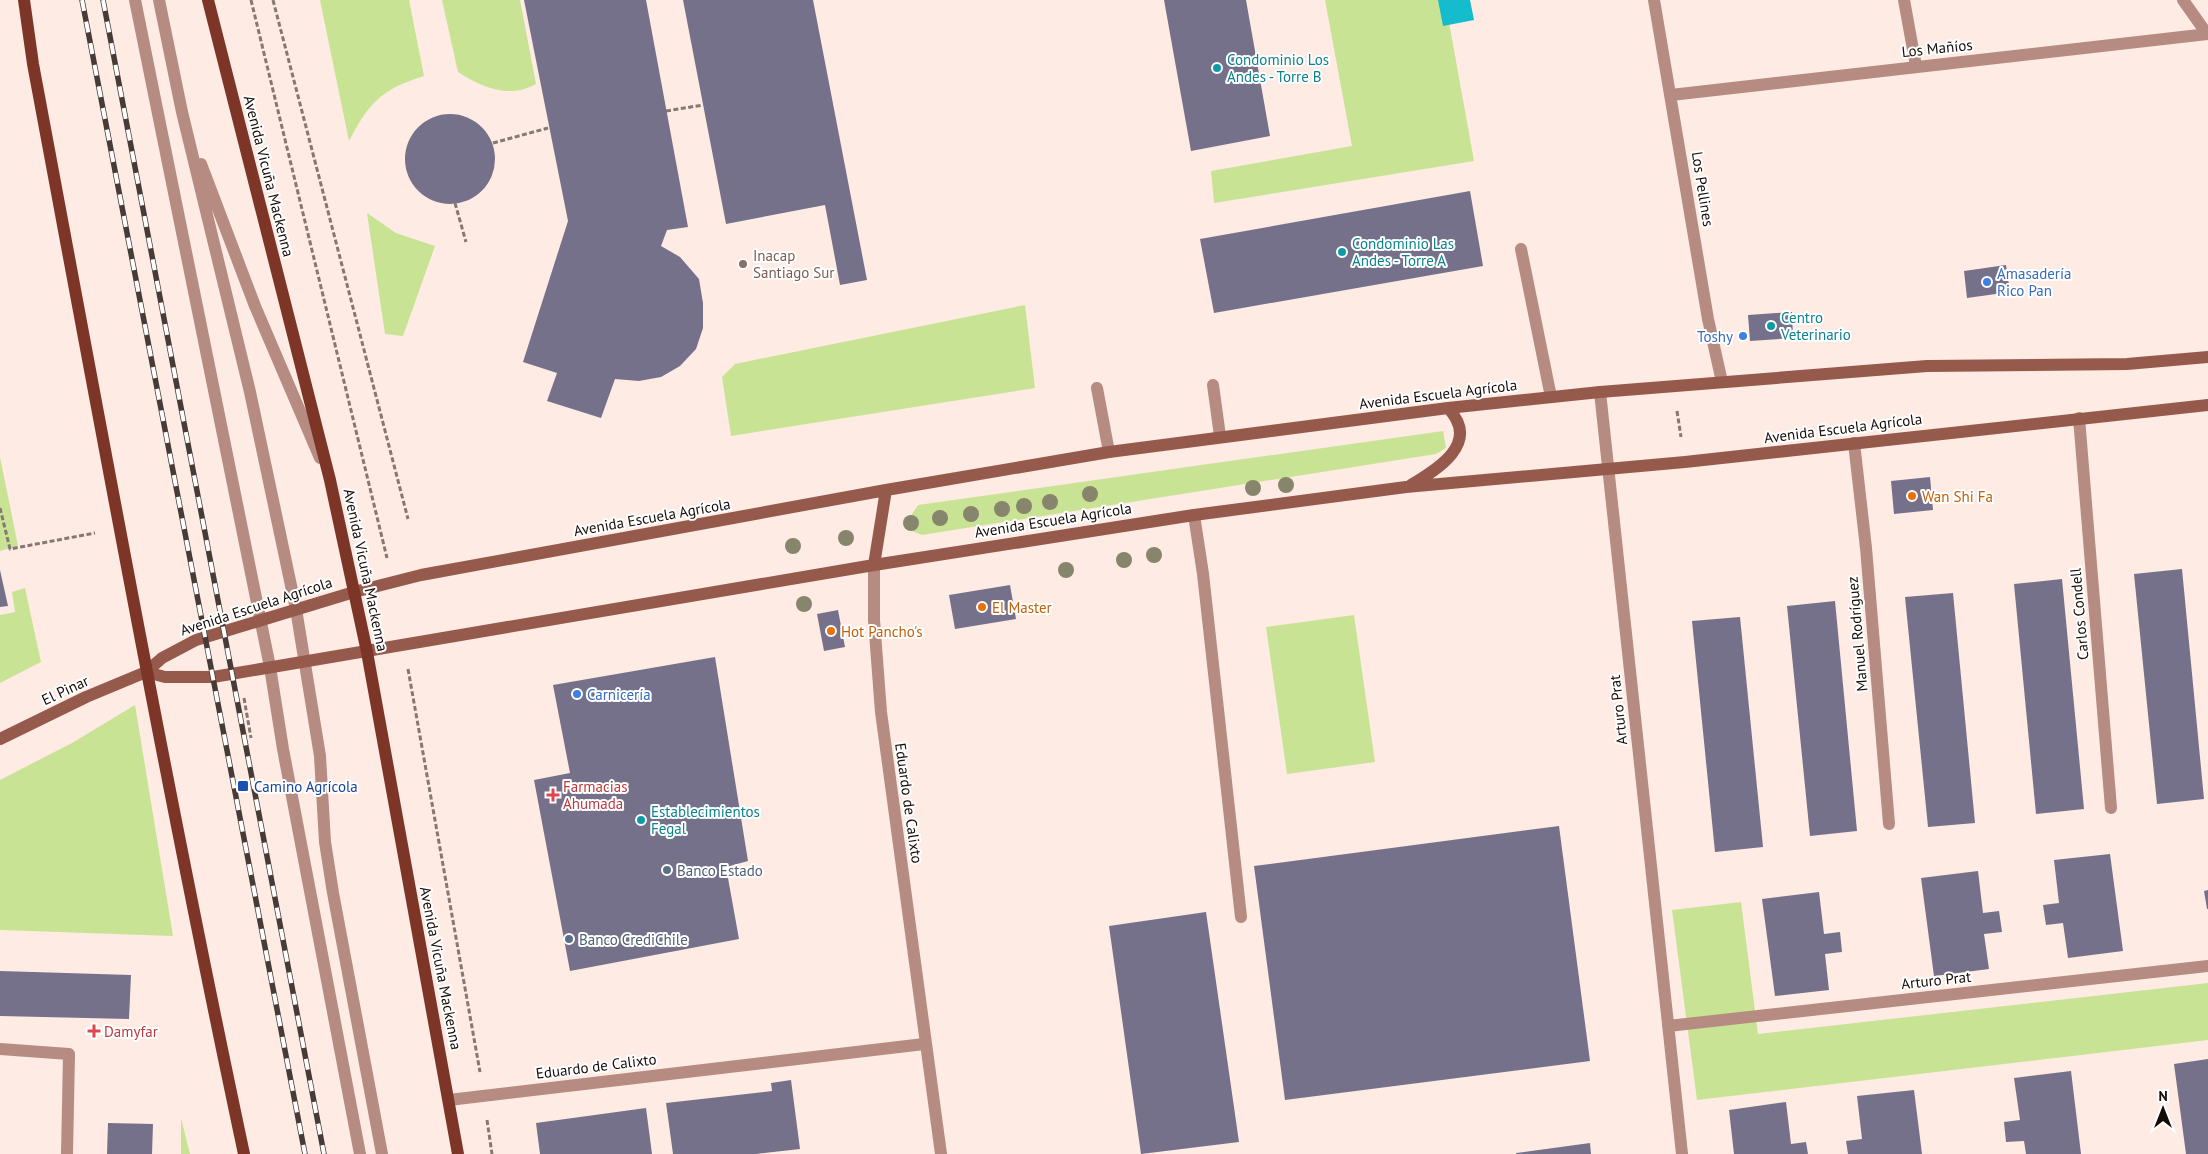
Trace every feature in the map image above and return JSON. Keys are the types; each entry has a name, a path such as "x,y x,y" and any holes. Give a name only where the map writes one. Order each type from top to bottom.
{"main road":[{"path":"24,0 33,64 146,672 191,905 244,1154"},
{"name":"Avenida Vicuña Mackenna","path":"208,0 330,480 367,652 379,728 458,1154"},
{"name":"Avenida Escuela Agrícola","path":"146,672 181,646 354,592 421,576 886,490 1109,452 1220,436 1448,408 1600,392 1927,366 2118,364 2208,357"},
{"name":"Avenida Escuela Agrícola","path":"146,672 165,677 192,678 240,672 874,565 1194,515 1406,487 1608,470 2208,405"},
{"path":"1406,487 1437,470 1454,452 1459,434 1458,421 1448,408"},
{"path":"874,565 886,490"},
{"name":"El Pinar","path":"0,739 86,697 146,672"}],"street":[{"path":"135,0 270,667 283,749 360,1154"},
{"path":"159,0 182,112 250,392 296,609 320,756 325,842 382,1154"},
{"name":"Los Pellines","path":"1654,0 1708,319 1722,382"},
{"path":"1904,0 1916,66"},
{"path":"2183,0 2207,34"},
{"name":"Los Mañíos","path":"1671,95 2207,34"},
{"path":"182,112 255,306 330,480"},
{"path":"1521,249 1552,397"},
{"path":"1213,385 1220,436"},
{"path":"1097,388 1109,452"},
{"name":"Arturo Prat","path":"1600,392 1682,1154"},
{"name":"Carlos Condell","path":"2079,418 2111,808"},
{"name":"Manuel Rodríguez","path":"1854,442 1866,548 1889,824"},
{"path":"1194,515 1203,574 1241,917"},
{"name":"Eduardo de Calixto","path":"874,565 874,620 881,712 924,1044 941,1154"},
{"name":"Arturo Prat","path":"1668,1026 2208,966"},
{"name":"Eduardo de Calixto","path":"449,1100 924,1044"},
{"path":"0,1049 69,1054 67,1154"}],"path":[{"path":"273,0 408,519"},
{"path":"666,111 703,105"},
{"path":"493,143 548,128"},
{"path":"455,203 466,242"},
{"path":"1673,386 1685,462"},
{"path":"0,508 10,549 120,528"},
{"path":"240,672 251,738"}],"green space":[{"path":"320,0 409,0 424,76 386,92 363,116 349,141"},
{"path":"442,0 520,0 536,84 516,91 496,90 477,83 458,72"},
{"path":"1325,0 1445,0 1474,161 1214,203 1211,171 1352,146"},
{"path":"367,213 396,233 435,246 403,336 385,334"},
{"path":"1025,305 1035,388 731,436 722,377 735,364"},
{"path":"1443,431 1446,448 1436,454 922,535 912,531 912,514 918,505"},
{"path":"0,457 18,546 0,551"},
{"path":"25,588 41,662 0,683 0,615 15,612 12,592"},
{"path":"1354,615 1375,762 1287,774 1266,627"},
{"path":"135,705 173,936 0,930 0,780 72,743"},
{"path":"1741,902 1758,1034 2208,983 2208,1040 1697,1100 1672,910"},
{"path":"181,1118 190,1154 181,1154"}],"water":[{"path":"1438,0 1470,0 1474,20 1443,26"}],"building":[{"path":"524,0 646,0 688,227 667,230 661,246 680,257 699,279 703,303 703,328 696,349 680,366 661,377 639,381 615,379 601,418 547,401 557,373 523,362 568,221"},
{"path":"683,0 813,0 867,280 840,285 825,205 726,224"},
{"name":"Condominio Los Andes - Torre B","path":"1164,0 1246,0 1270,136 1191,151"},
{"path":"450,114 467,117 482,127 492,142 495,159 492,176 482,191 467,201 450,204 433,201 418,191 408,176 405,159 408,142 418,127 433,117"},
{"name":"Condominio Las Andes - Torre A","path":"1470,191 1483,266 1214,313 1200,239"},
{"name":"Amasadería Rico Pan","path":"2006,265 2010,292 1967,298 1964,271"},
{"name":"Centro Veterinario","path":"1792,312 1793,338 1750,341 1748,315"},
{"name":"Wan Shi Fa","path":"1930,477 1933,510 1894,514 1891,481"},
{"path":"2182,569 2204,799 2157,804 2134,574"},
{"path":"0,570 8,606 0,607"},
{"path":"2062,579 2084,809 2036,814 2014,584"},
{"name":"El Master","path":"1010,585 1016,619 955,629 949,595"},
{"path":"1953,593 1975,823 1928,827 1905,597"},
{"path":"1835,601 1857,831 1810,836 1787,606"},
{"name":"Hot Pancho's","path":"838,610 845,647 824,651 817,614"},
{"path":"1740,617 1763,847 1715,852 1692,621"},
{"name":"Establecimientos Fegal","path":"715,657 748,861 726,867 739,939 570,971 534,780 570,773 553,685"},
{"path":"1559,826 1590,1061 1285,1100 1254,866"},
{"path":"2110,854 2123,951 2068,958 2063,923 2046,925 2043,905 2059,903 2054,860"},
{"path":"1978,871 1983,913 1999,911 2002,932 1984,934 1989,969 1934,976 1921,878"},
{"path":"2208,890 2208,909 2207,909 2204,891"},
{"path":"1819,892 1824,934 1840,932 1842,952 1825,954 1829,990 1775,996 1762,899"},
{"path":"1206,912 1239,1142 1141,1154 1109,926"},
{"path":"0,971 131,975 129,1019 0,1016"},
{"path":"2208,1059 2208,1154 2186,1154 2174,1064"},
{"path":"2071,1071 2081,1154 2026,1154 2024,1141 2006,1142 2004,1122 2020,1120 2014,1078"},
{"path":"791,1080 800,1149 756,1154 673,1154 666,1103 772,1091 771,1083"},
{"path":"1914,1090 1922,1154 1848,1154 1846,1141 1862,1139 1857,1096"},
{"path":"1786,1102 1791,1144 1806,1142 1808,1154 1734,1154 1729,1110"},
{"path":"646,1108 652,1154 540,1154 536,1123"},
{"path":"108,1123 153,1124 152,1154 107,1154"},
{"path":"1590,1143 1591,1154 1516,1154 1516,1153"}],"railway":[{"path":"82,0 305,1154"},
{"path":"103,0 324,1154"}],"place":[{"name":"Condominio Los Andes - Torre B","path":"1217,68"},
{"name":"Condominio Las Andes - Torre A","path":"1342,252"},
{"name":"Inacap Santiago Sur","path":"743,264"},
{"name":"Amasadería Rico Pan","path":"1987,282"},
{"name":"Centro Veterinario","path":"1771,326"},
{"name":"Toshy","path":"1743,336"},
{"name":"Wan Shi Fa","path":"1912,496"},
{"name":"El Master","path":"982,607"},
{"name":"Hot Pancho's","path":"831,631"},
{"name":"Carnicería","path":"577,694"},
{"name":"Camino Agrícola","path":"243,786"},
{"name":"Farmacias Ahumada","path":"553,795"},
{"name":"Establecimientos Fegal","path":"641,820"},
{"name":"Banco Estado","path":"667,870"},
{"name":"Banco CrediChile","path":"569,939"},
{"name":"Damyfar","path":"94,1031"}]}
